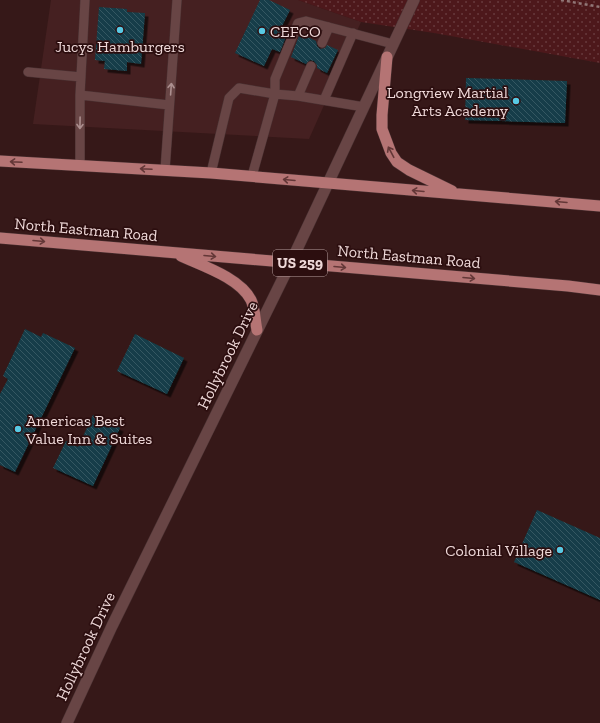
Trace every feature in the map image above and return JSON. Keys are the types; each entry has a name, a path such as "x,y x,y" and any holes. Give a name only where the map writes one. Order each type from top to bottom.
{"main road":[{"path":"387,57 382,129 391,153 397,162 409,170 458,194"},
{"path":"0,161 252,176 328,184 600,206"},
{"name":"North Eastman Road","path":"0,238 600,290"},
{"path":"176,253 226,277 238,285 251,301 257,330"}],"street":[{"name":"Hollybrook Drive","path":"67,723 112,626 328,184 414,0"}],"lane":[{"path":"80,166 80,95 85,0"},
{"path":"165,170 177,0"},
{"path":"252,176 275,94 275,79 298,23 306,21 393,44"},
{"path":"322,43 329,27"},
{"path":"324,100 353,34"},
{"path":"298,96 311,66"},
{"path":"28,72 81,77"},
{"path":"211,173 229,98 239,88 364,107"},
{"path":"80,95 169,105"}],"path":[{"path":"561,0 600,7"}],"shaded area":[{"path":"51,0 298,0 361,22 309,139 33,124"},
{"path":"298,0 600,0 600,63 434,33 361,22"}],"building":[{"name":"CEFCO","path":"260,0 269,0 290,10 282,26 289,29 280,52 272,49 264,66 235,53"},
{"name":"Jucys Hamburgers","path":"99,7 127,9 127,12 145,13 141,64 127,62 127,71 104,69 105,61 95,60"},
{"path":"300,33 316,41 317,46 320,49 325,48 327,45 338,50 327,73 317,68 314,61 310,60 306,64 291,57"},
{"name":"Longview Martial Arts Academy","path":"466,78 567,81 565,123 465,120"},
{"name":"Americas Best Value Inn & Suites","path":"25,329 41,337 43,333 75,348 15,472 0,465 0,394 8,379 3,376"},
{"path":"135,334 184,358 167,394 117,371"},
{"path":"93,415 120,428 93,486 53,468 66,441 78,447"},
{"name":"Colonial Village","path":"537,510 600,538 600,600 514,562"}],"place":[{"name":"Jucys Hamburgers","path":"120,30"},
{"name":"CEFCO","path":"262,31"},
{"name":"Longview Martial Arts Academy","path":"516,101"},
{"name":"Americas Best Value Inn & Suites","path":"18,429"},
{"name":"Colonial Village","path":"560,550"}]}
